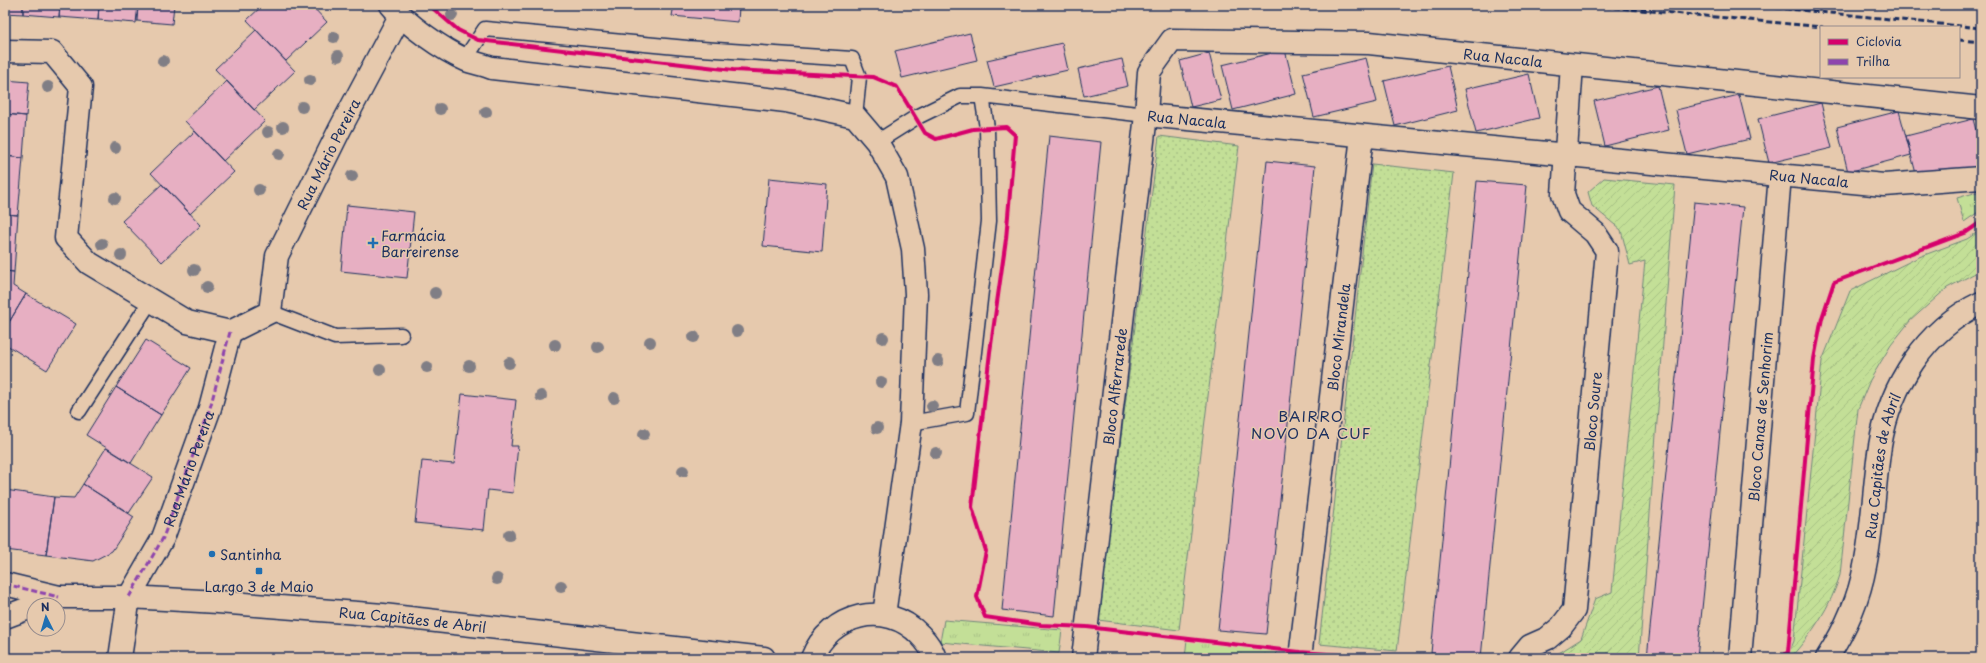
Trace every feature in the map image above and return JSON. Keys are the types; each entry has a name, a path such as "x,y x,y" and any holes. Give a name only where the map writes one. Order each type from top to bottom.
{"street":[{"path":"395,11 434,41 465,59 492,68 786,101 855,116 877,142 897,177 913,249 916,294 911,423 884,615"},
{"name":"Rua Mário Pereira","path":"270,312 277,256 347,115 395,11"},
{"name":"Rua Nacala","path":"1981,108 1369,44 1172,40 1148,72 1146,115 1884,186 1981,178"},
{"path":"5,50 52,52 81,87 66,238 89,263 187,322 230,332 270,312"},
{"path":"1565,155 1572,65"},
{"name":"Bloco Alferrarede","path":"1084,658 1146,115"},
{"name":"Bloco Mirandela","path":"1300,658 1362,136"},
{"name":"Bloco Soure","path":"1520,658 1530,646 1548,638 1561,627 1574,610 1607,251 1595,233 1569,211 1563,194 1565,155"},
{"name":"Bloco Canas de Senhorim","path":"1740,658 1780,175"},
{"name":"Rua Capitães de Abril","path":"1827,658 1839,640 1855,604 1866,566 1880,444 1894,400 1905,374 1918,353 1935,334 1963,311 1981,303"},
{"name":"Rua Mário Pereira","path":"129,597 163,538 210,408 230,332"},
{"path":"5,584 59,596"},
{"name":"Rua Capitães de Abril","path":"59,596 129,597 383,616 764,658"},
{"path":"120,658 129,597"},
{"path":"5,617 26,609"},
{"path":"812,658 816,648 825,635 838,625 852,618 868,614 884,615 900,620 914,628 926,641 935,658"}],"lane":[{"path":"465,59 485,29 687,48 852,59 859,78 855,116"},
{"path":"877,142 915,118 960,96 982,96 1146,115"},
{"path":"911,423 967,414 989,221 987,128 982,96"},
{"path":"79,411 151,300"},
{"path":"270,312 335,338 401,335"}],"green space":[{"path":"1159,136 1239,146 1179,630 1098,620"},
{"path":"1372,164 1454,173 1397,651 1319,644"},
{"path":"1604,178 1675,185 1639,658 1551,658 1581,639 1595,599 1612,592 1645,261 1630,265 1621,230 1592,206 1588,192"},
{"path":"1981,191 1981,210 1964,222 1957,198"},
{"path":"1981,230 1981,270 1947,288 1910,321 1891,345 1870,380 1858,409 1840,575 1826,609 1820,619 1798,649 1790,658 1787,658 1794,641 1822,361 1850,291 1919,257 1967,239"},
{"path":"944,620 1062,630 1059,653 940,642"},
{"path":"1187,639 1277,648 1276,658 1185,658"}],"building":[{"path":"5,5 23,5 23,14 5,13"},
{"path":"23,5 60,5 59,17 23,14"},
{"path":"60,5 99,5 98,20 59,17"},
{"path":"99,5 138,5 136,23 98,20"},
{"path":"138,5 174,5 172,24 137,21"},
{"path":"263,5 311,5 327,22 286,61 247,20"},
{"path":"674,5 739,6 738,22 672,16"},
{"path":"256,30 295,71 254,110 215,69"},
{"path":"970,33 977,60 902,78 895,51"},
{"path":"1062,43 1068,70 994,87 987,60"},
{"path":"1285,50 1296,94 1233,110 1222,65"},
{"path":"1209,53 1221,100 1191,107 1180,61"},
{"path":"1366,58 1377,102 1314,117 1303,73"},
{"path":"1122,59 1128,86 1084,96 1078,69"},
{"path":"1448,66 1458,110 1395,126 1384,81"},
{"path":"1529,74 1539,118 1476,133 1465,89"},
{"path":"5,80 29,82 26,116 5,114"},
{"path":"227,81 265,121 223,161 185,121"},
{"path":"1658,86 1669,130 1605,146 1594,101"},
{"path":"1739,95 1750,139 1687,154 1676,110"},
{"path":"1821,103 1832,148 1769,163 1758,119"},
{"path":"1899,111 1911,155 1848,172 1837,127"},
{"path":"5,114 26,116 23,158 5,156"},
{"path":"1973,119 1981,149 1981,165 1918,181 1906,136"},
{"path":"195,131 234,172 190,214 151,173"},
{"path":"1049,136 1101,142 1054,616 1002,610"},
{"path":"5,156 23,158 18,215 5,214"},
{"path":"1267,161 1315,166 1266,634 1218,630"},
{"path":"769,178 827,184 822,252 763,246"},
{"path":"1477,181 1527,185 1481,658 1431,653"},
{"path":"162,184 201,225 162,262 122,221"},
{"path":"1694,202 1743,207 1697,658 1647,658"},
{"path":"347,205 414,212 407,278 341,271"},
{"path":"5,214 18,215 14,272 5,271"},
{"path":"5,271 14,272 13,286 26,294 5,329"},
{"path":"26,294 76,324 47,370 5,344 5,329"},
{"path":"146,340 191,368 161,415 116,387"},
{"path":"116,387 161,415 131,463 86,435"},
{"path":"462,394 516,400 511,446 518,446 513,493 488,490 484,530 415,523 422,461 454,464"},
{"path":"106,448 153,477 129,513 83,484"},
{"path":"83,484 134,517 112,551 93,561 46,555 54,497 74,498"},
{"path":"5,490 54,497 46,555 5,550"}],"railway":[{"path":"1587,5 1820,27"},
{"path":"1749,5 1981,28"},
{"path":"1960,40 1981,42"}],"marked path":[{"path":"129,597 163,538 210,408 230,332"},
{"path":"5,584 59,597"}],"cycle path":[{"path":"429,5 458,30 478,40 733,70 873,77 897,87 925,133 936,139 973,129 1006,127 1015,135 1006,239 990,352 972,507 986,551 977,597 985,617 1041,625 1087,627 1300,652 1382,658"},
{"path":"1781,658 1788,652 1814,359 1822,318 1834,282 1965,233 1981,222"}],"place":[{"name":"Farmácia Barreirense","path":"373,243"},
{"name":"Santinha","path":"212,554"},
{"name":"Largo 3 de Maio","path":"259,571"}],"district":[{"name":"BAIRRO NOVO DA CUF","path":"1311,424"}]}
